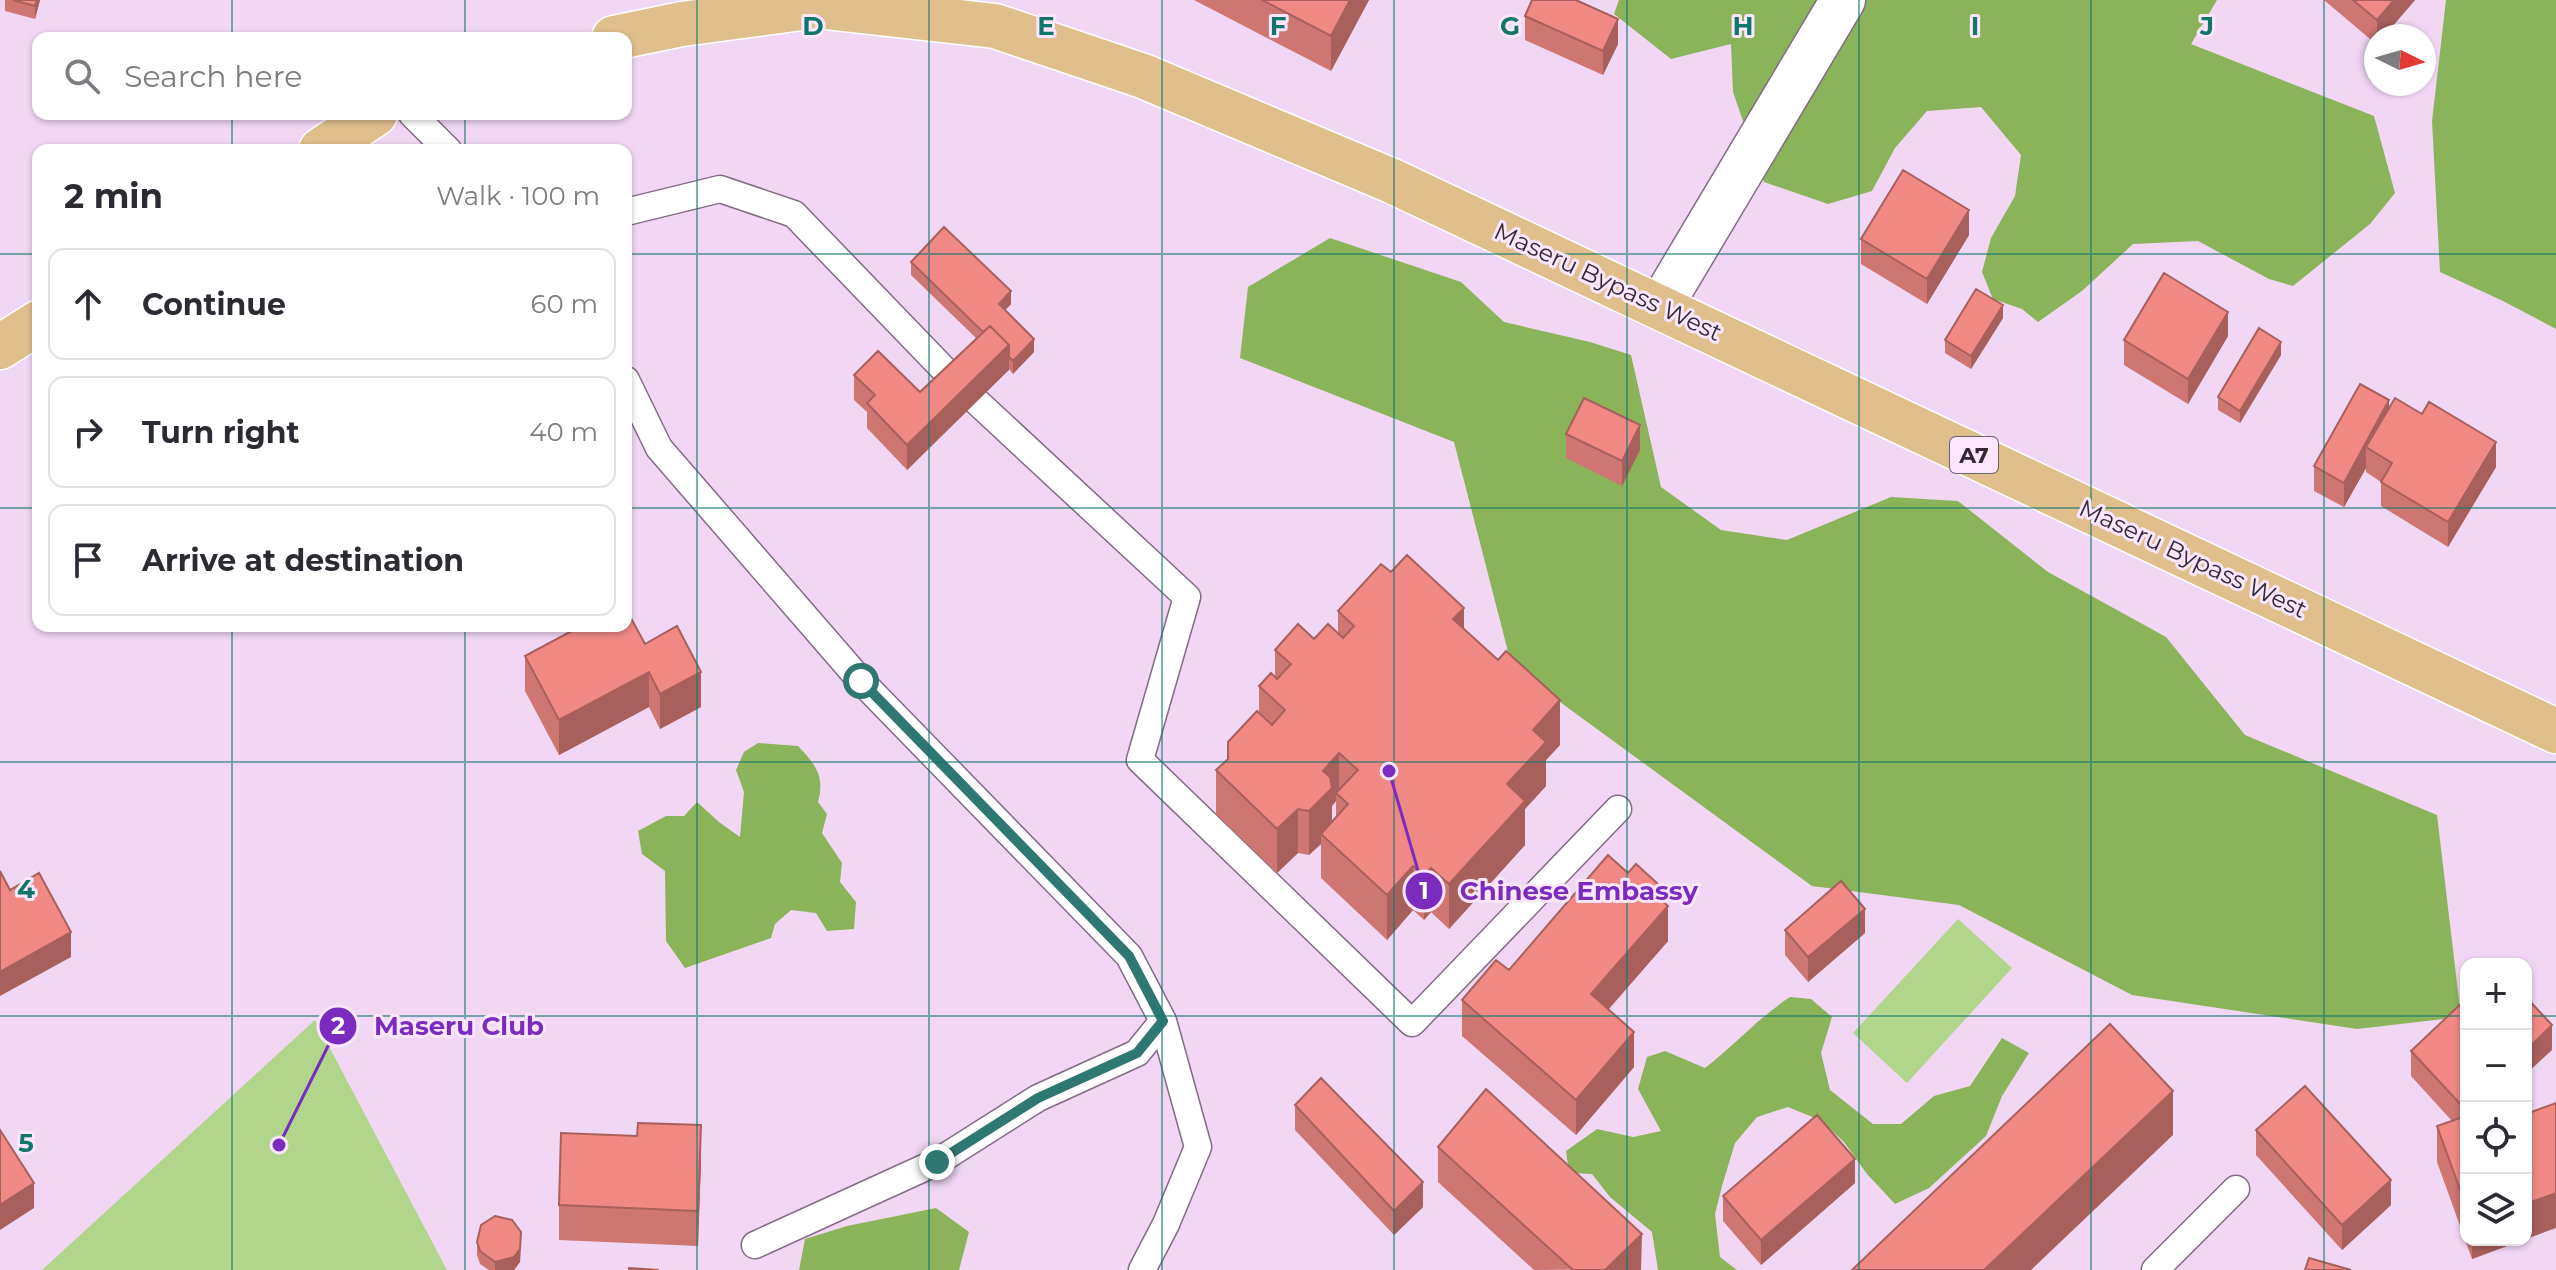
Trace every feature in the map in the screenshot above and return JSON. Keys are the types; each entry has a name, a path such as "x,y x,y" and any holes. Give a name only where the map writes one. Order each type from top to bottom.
{"main road":[{"name":"Maseru Bypass West","path":"632,34 682,24 816,6 995,26 1143,76 1392,181 2556,731"},
{"path":"330,144 366,120"},
{"path":"0,347 32,327"}],"street":[{"path":"1660,307 1843,0"}],"lane":[{"path":"418,120 442,144"},
{"path":"632,211 720,189 794,214 956,382"},
{"path":"632,392 659,448 861,681 1129,956 1163,1021 1198,1147 1166,1224 1142,1270"},
{"path":"976,401 1187,597 1140,760 1412,1023 1618,809"},
{"path":"755,1245 937,1162 1038,1098 1137,1053 1163,1021"},
{"path":"2155,1270 2236,1189"}],"green space":[{"path":"1619,0 2217,0 2191,44 2374,116 2395,193 2370,224 2293,286 2269,279 2198,241 2133,244 2082,291 2038,322 2022,309 1993,299 1982,272 1991,238 2015,196 2021,155 1981,107 1927,111 1895,148 1872,191 1828,204 1764,182 1733,92 1731,44 1671,59 1614,14"},
{"path":"2446,0 2556,0 2556,329 2440,272 2432,121"},
{"path":"1330,238 1461,282 1504,322 1631,355 1661,487 1721,530 1787,540 1891,497 1958,501 2048,572 2166,637 2245,735 2437,815 2460,1017 2357,1029 2132,995 1959,905 1812,886 1512,667 1454,442 1240,358 1248,287"},
{"path":"758,743 798,746 817,771 820,785 818,802 827,814 822,833 842,863 840,882 856,902 854,929 827,931 816,913 791,910 775,924 771,938 685,968 666,941 665,871 642,854 638,831 666,816 684,816 697,802 740,837 744,792 736,770 744,752"},
{"path":"1958,919 2012,968 1907,1083 1853,1033"},
{"path":"1790,997 1811,999 1832,1017 1821,1053 1830,1090 1873,1124 1901,1124 1934,1096 1970,1086 2002,1038 2029,1053 2002,1096 1986,1136 1929,1188 1895,1204 1867,1174 1844,1142 1822,1121 1788,1107 1757,1117 1735,1143 1715,1214 1720,1257 1737,1270 1658,1270 1652,1232 1610,1197 1592,1174 1569,1173 1566,1151 1597,1129 1633,1137 1661,1131 1638,1089 1647,1057 1665,1051 1705,1068"},
{"path":"315,1020 447,1270 42,1270"},
{"path":"936,1208 969,1232 959,1270 799,1270 805,1239 847,1226"}],"building":[{"path":"13,0 37,0 35,6"},
{"path":"1262,0 1350,0 1331,36"},
{"path":"1532,0 1576,0 1618,19 1603,51 1525,16"},
{"path":"2353,0 2394,0 2377,20"},
{"path":"1903,170 1969,210 1927,279 1861,239"},
{"path":"944,227 1011,291 999,304 1034,339 1013,361 1009,357 1009,345 990,326 983,332 911,262"},
{"path":"2164,273 2228,312 2188,379 2124,340"},
{"path":"1976,289 2003,305 1971,356 1945,340"},
{"path":"990,326 1009,345 907,445 867,403 875,395 854,375 878,351 920,392"},
{"path":"2259,328 2281,342 2240,411 2218,397"},
{"path":"2360,384 2389,400 2344,483 2314,466"},
{"path":"1584,398 1640,425 1622,461 1566,434"},
{"path":"2395,398 2422,414 2429,402 2496,442 2448,522 2381,482 2392,463 2366,447"},
{"path":"1407,555 1464,608 1453,619 1498,660 1506,651 1560,700 1533,730 1546,742 1507,784 1525,801 1449,884 1431,868 1424,876 1413,866 1387,895 1321,834 1348,804 1336,793 1358,770 1339,753 1323,771 1330,777 1332,788 1309,811 1298,809 1277,829 1216,770 1228,759 1228,742 1257,711 1272,725 1285,710 1259,686 1271,673 1277,679 1291,664 1275,650 1298,624 1314,639 1328,624 1343,638 1354,626 1338,611 1381,564 1391,572"},
{"path":"632,620 645,644 677,626 701,672 660,694 649,672 559,720 525,656 570,632 632,632"},
{"path":"1608,855 1628,873 1636,864 1658,884 1651,891 1668,906 1591,994 1634,1032 1576,1100 1462,1000 1496,960 1509,970"},
{"path":"0,871 10,890 39,873 71,932 0,972"},
{"path":"1841,881 1865,909 1808,957 1785,930"},
{"path":"2532,1003 2552,1025 2532,1044"},
{"path":"2460,1005 2460,1104 2411,1051"},
{"path":"2110,1024 2173,1091 1984,1270 1852,1270"},
{"path":"1321,1078 1423,1182 1394,1211 1295,1105"},
{"path":"2305,1086 2391,1180 2342,1225 2256,1130"},
{"path":"1486,1089 1642,1234 1605,1270 1573,1270 1438,1147"},
{"path":"2556,1103 2556,1193 2532,1202 2532,1174 2532,1112"},
{"path":"1817,1115 1855,1159 1761,1240 1723,1196"},
{"path":"2460,1118 2460,1189 2437,1126"},
{"path":"638,1123 701,1125 698,1211 559,1205 561,1133 637,1136"},
{"path":"0,1130 34,1183 0,1205"},
{"path":"495,1216 512,1220 521,1232 520,1249 514,1257 495,1262 480,1251 477,1242 481,1225"},
{"path":"2309,1258 2351,1270 2305,1270"}],"place":[{"name":"Chinese Embassy","path":"1389,771"},
{"name":"Maseru Club","path":"279,1145"}],"route":[{"path":"861,681 1129,956 1163,1021 1137,1053 1038,1098 937,1162"}]}
